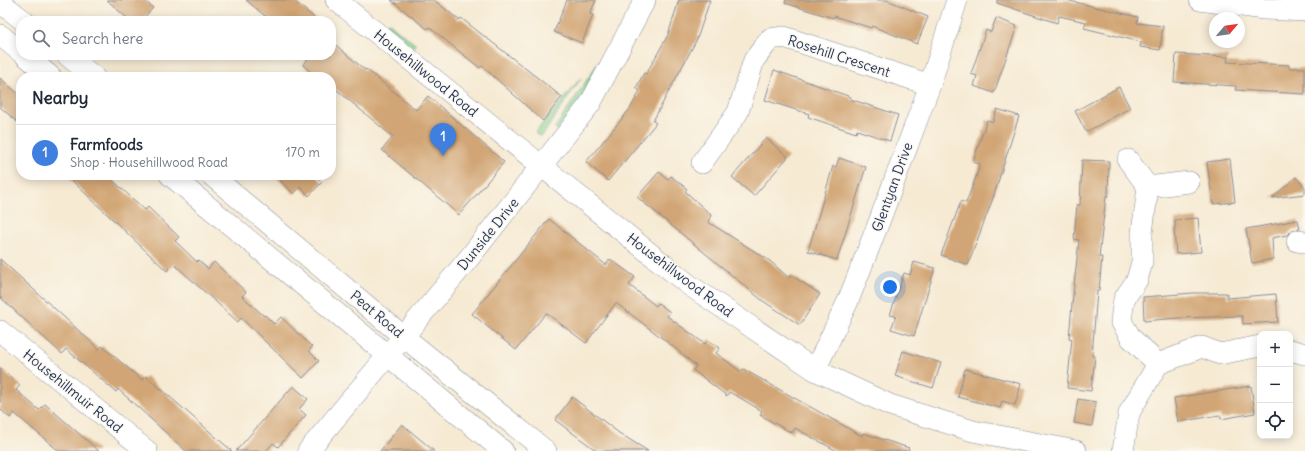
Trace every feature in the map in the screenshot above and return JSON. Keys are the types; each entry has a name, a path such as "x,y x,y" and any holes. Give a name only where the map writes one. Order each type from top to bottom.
{"street":[{"name":"Househillwood Road","path":"336,0 689,285 815,370 890,405 966,429 1059,449 1076,451"},
{"name":"Dunside Drive","path":"308,451 389,356 590,104 644,0"},
{"name":"Glentyan Drive","path":"815,370 848,301 930,85 957,0"},
{"path":"1200,0 1264,9 1305,11"},
{"path":"0,2 18,16"},
{"path":"0,35 16,48"},
{"name":"Rosehill Crescent","path":"702,163 738,112 754,60 770,39 784,37 930,85"},
{"path":"31,60 45,72"},
{"path":"73,60 88,72"},
{"path":"1128,160 1148,187 1142,233 1142,262 1137,280 1124,299 1121,321 1131,338 1158,364"},
{"name":"Peat Road","path":"176,180 503,451"},
{"name":"Peat Road","path":"217,180 404,337 546,451"},
{"path":"1148,187 1189,182"},
{"name":"Househillmuir Road","path":"0,331 147,451"},
{"path":"1123,451 1129,413 1158,364 1202,347 1220,354 1257,347"},
{"path":"1293,351 1305,354"}],"green space":[{"path":"388,22 416,45 411,50 384,27"},
{"path":"599,62 603,65 560,132 555,128"},
{"path":"581,78 543,135 539,136 535,133"}],"building":[{"path":"107,0 144,0 153,8 146,16 125,16"},
{"path":"246,0 293,0 312,16 265,16"},
{"path":"391,0 434,0 459,20 461,18 562,97 543,121 482,66 480,68 429,27 427,29"},
{"path":"567,0 596,0 590,14 593,15 582,43 554,32"},
{"path":"679,0 710,0 697,39 653,121 656,123 608,181 586,162 630,109 640,91 636,88 644,73 646,74 668,35"},
{"path":"786,0 887,0 928,17 917,44 872,26 871,28 834,16 833,18 785,3"},
{"path":"997,0 1066,0 1138,17 1137,23 1163,26 1160,50 1140,47 1141,42 1084,28 1086,22 1059,16 1057,23 997,3"},
{"path":"996,18 1017,26 994,93 974,86 977,76 971,74 986,30 991,32"},
{"path":"336,45 416,110 428,96 504,162 459,215 382,150 393,137 336,89 336,72 311,72 303,65 307,60 336,60"},
{"path":"1176,54 1228,57 1227,62 1289,65 1289,68 1305,68 1305,94 1235,90 1236,86 1174,82"},
{"path":"774,70 851,97 850,99 898,115 890,141 857,130 856,133 808,117 809,114 765,100"},
{"path":"0,78 16,92 16,121 0,107"},
{"path":"1119,87 1130,108 1086,132 1075,111"},
{"path":"997,109 1019,116 993,198 968,265 941,255 961,201 966,203 976,177 980,164 973,162 987,120 993,122"},
{"path":"766,138 788,157 754,196 732,177"},
{"path":"839,158 866,167 837,260 808,251 833,166 836,167"},
{"path":"1230,159 1235,202 1213,204 1207,162"},
{"path":"1082,160 1109,161 1108,196 1106,196 1099,257 1102,257 1099,291 1097,291 1092,356 1095,357 1091,391 1067,388 1072,339 1069,338 1079,240 1074,239 1077,205 1080,205"},
{"path":"659,172 668,179 671,176 687,189 685,191 711,215 708,222 770,261 789,278 791,275 820,294 800,325 763,301 637,197"},
{"path":"1296,177 1305,187 1305,194 1272,198"},
{"path":"71,180 112,180 145,210 148,207 179,237 175,241 197,262 198,260 208,269 214,262 246,292 242,296 274,324 281,317 312,347 309,351 319,361 303,378 241,318 238,322 174,264 167,271"},
{"path":"279,180 320,180 322,182 309,196 300,187 294,194"},
{"path":"1198,218 1201,252 1176,254 1174,229 1175,220"},
{"path":"549,219 606,265 610,259 635,277 629,285 656,306 658,303 670,312 667,316 705,344 708,340 720,348 716,353 741,372 743,369 862,436 863,433 909,448 908,451 837,451 795,428 792,433 760,415 762,411 742,399 729,392 727,396 693,370 696,366 675,348 616,303 586,343 546,313 516,350 472,314"},
{"path":"1298,220 1300,229 1292,230 1287,235 1272,238 1273,259 1252,263 1246,229"},
{"path":"0,259 99,349 102,346 142,380 146,376 232,451 186,451 118,389 116,392 66,349 62,354 0,297"},
{"path":"914,262 935,268 914,336 891,329 896,316 890,315 904,273 910,275"},
{"path":"1193,293 1227,293 1227,298 1276,294 1278,322 1243,324 1242,316 1178,318 1144,321 1143,297"},
{"path":"903,351 941,363 933,388 895,376"},
{"path":"0,368 20,385 16,390 39,410 45,404 99,451 59,451 14,413 10,418 0,409"},
{"path":"965,369 1021,384 1015,405 1002,401 1000,408 958,397"},
{"path":"293,386 308,399 299,409 306,415 278,447 273,443 266,451 236,451"},
{"path":"1251,386 1255,413 1221,419 1220,415 1178,422 1174,398"},
{"path":"572,397 619,433 648,451 597,451 555,420"},
{"path":"1078,399 1096,402 1092,426 1074,423"},
{"path":"402,424 434,451 380,451"}],"place":[{"name":"Farmfoods","path":"443,156"}]}
